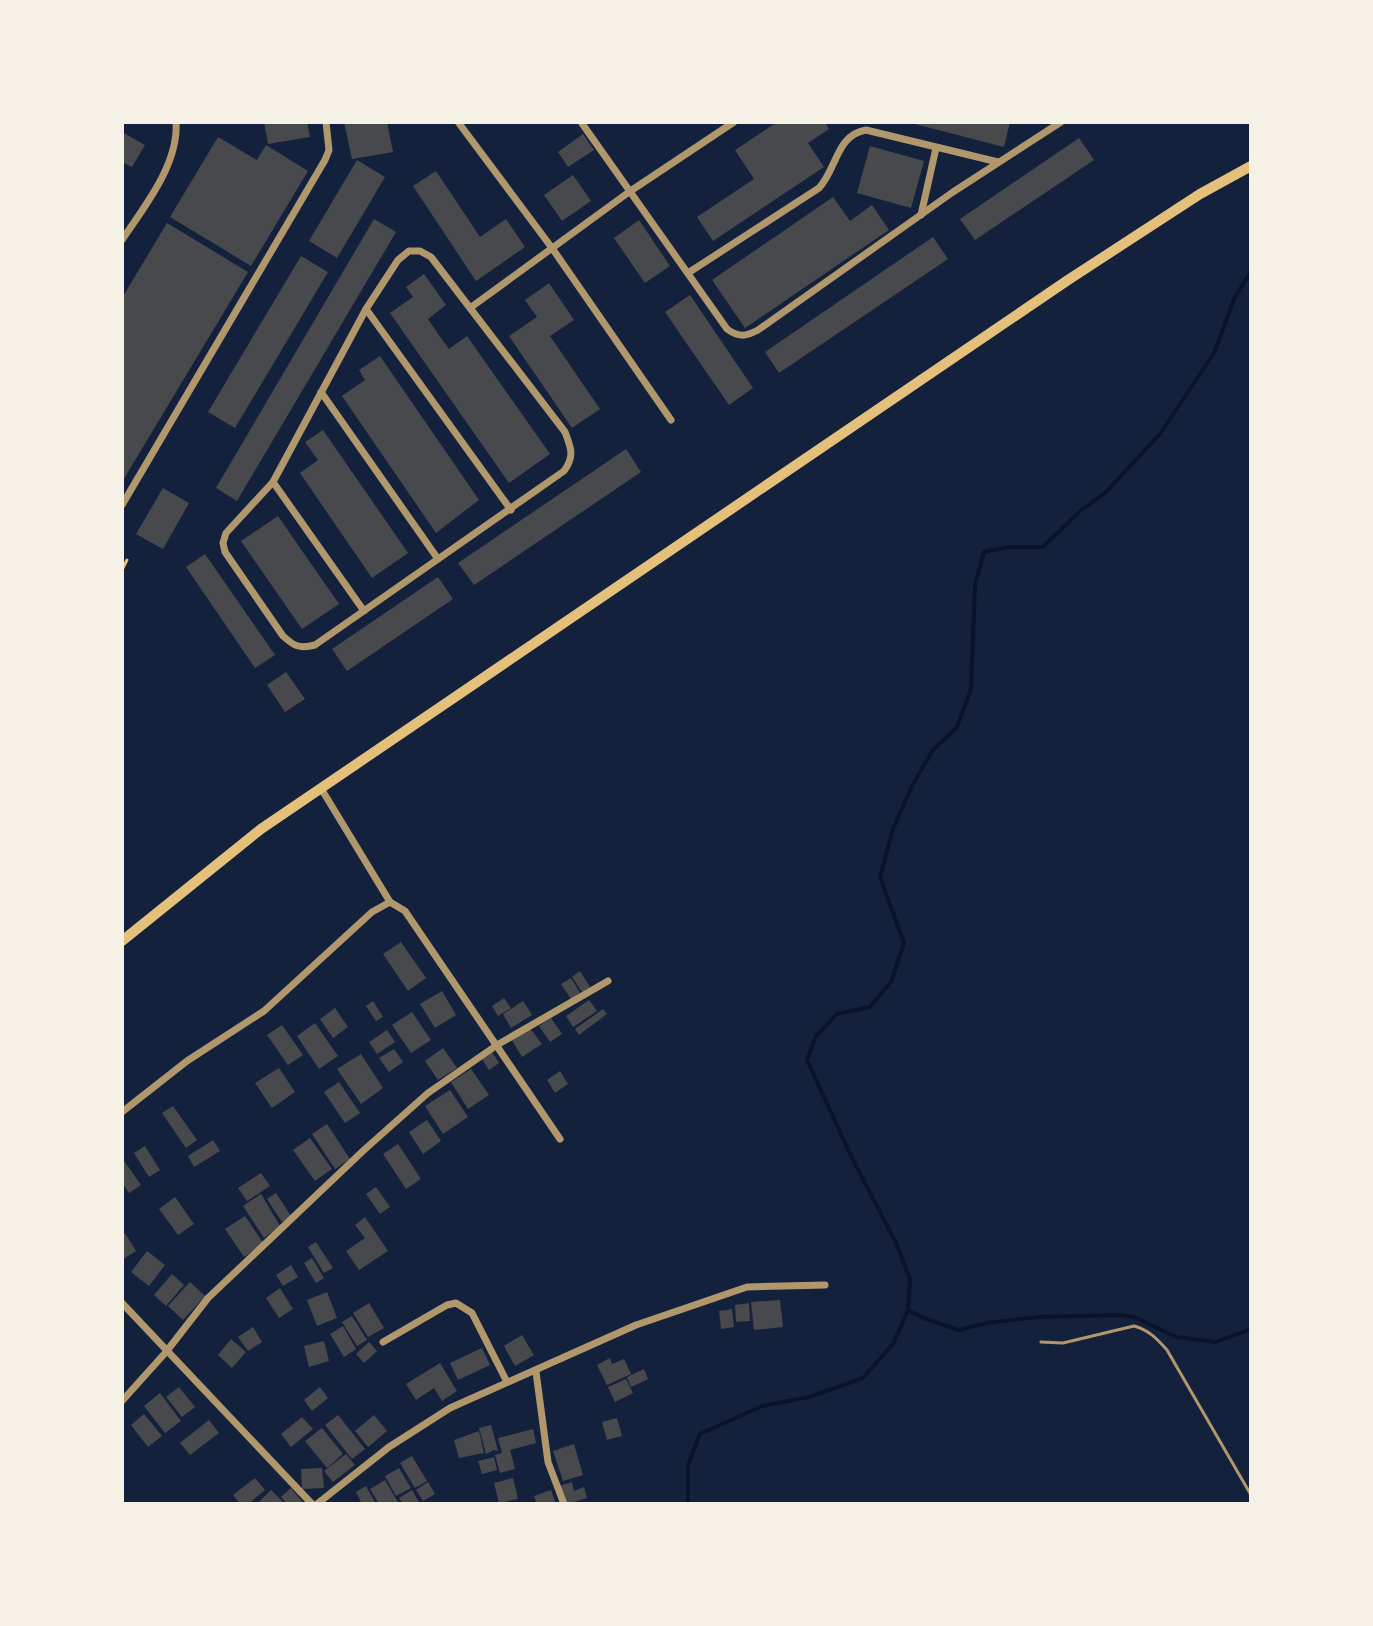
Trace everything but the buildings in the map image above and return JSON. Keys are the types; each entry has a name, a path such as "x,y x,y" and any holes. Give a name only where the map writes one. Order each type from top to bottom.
{"main road":[{"path":"122,941 261,829 1068,280 1200,194 1251,166"}],"street":[{"path":"122,240 165,169 177,130 176,122"},
{"path":"122,505 325,160 329,150 326,122"},
{"path":"458,122 552,248 671,420"},
{"path":"581,122 727,329 737,336 748,336 998,162 1061,122"},
{"path":"470,308 629,192 734,122"},
{"path":"688,273 819,188 828,178 840,149 855,132 866,130 998,162"},
{"path":"921,215 936,148"},
{"path":"409,251 420,251 431,257 565,432 572,460 564,471 511,510 315,645 294,647 283,636 225,552 223,543 226,533 273,482 366,309 398,260 409,251"},
{"path":"366,309 511,510"},
{"path":"321,392 438,559"},
{"path":"273,482 364,611"},
{"path":"322,790 390,902 405,911 560,1139"},
{"path":"122,1112 187,1061 264,1011 372,912 390,902"},
{"path":"122,1401 208,1298 428,1093 497,1045 608,981"},
{"path":"122,1303 314,1504 401,1439 450,1408 636,1325 747,1287 825,1285"},
{"path":"383,1342 447,1305 456,1303 472,1313 507,1382"},
{"path":"536,1372 548,1462 564,1504"}],"lane":[{"path":"1041,1342 1063,1343 1134,1326 1155,1336 1167,1350 1251,1495"}],"path":[{"path":"122,570 127,560"}],"waterway":[{"path":"688,1504 688,1465 700,1434 762,1406 809,1397 863,1378 893,1344 908,1310 910,1279 896,1243 807,1060 816,1036 837,1014 870,1007 891,982 904,943 880,877 893,829 913,784 933,750 957,727 971,689 975,584 984,552 1008,547 1043,547 1080,511 1106,492 1160,434 1214,353 1234,299 1251,271"},
{"path":"908,1310 959,1330 1038,1317 1122,1315 1137,1318 1176,1337 1216,1342 1251,1329"}]}
